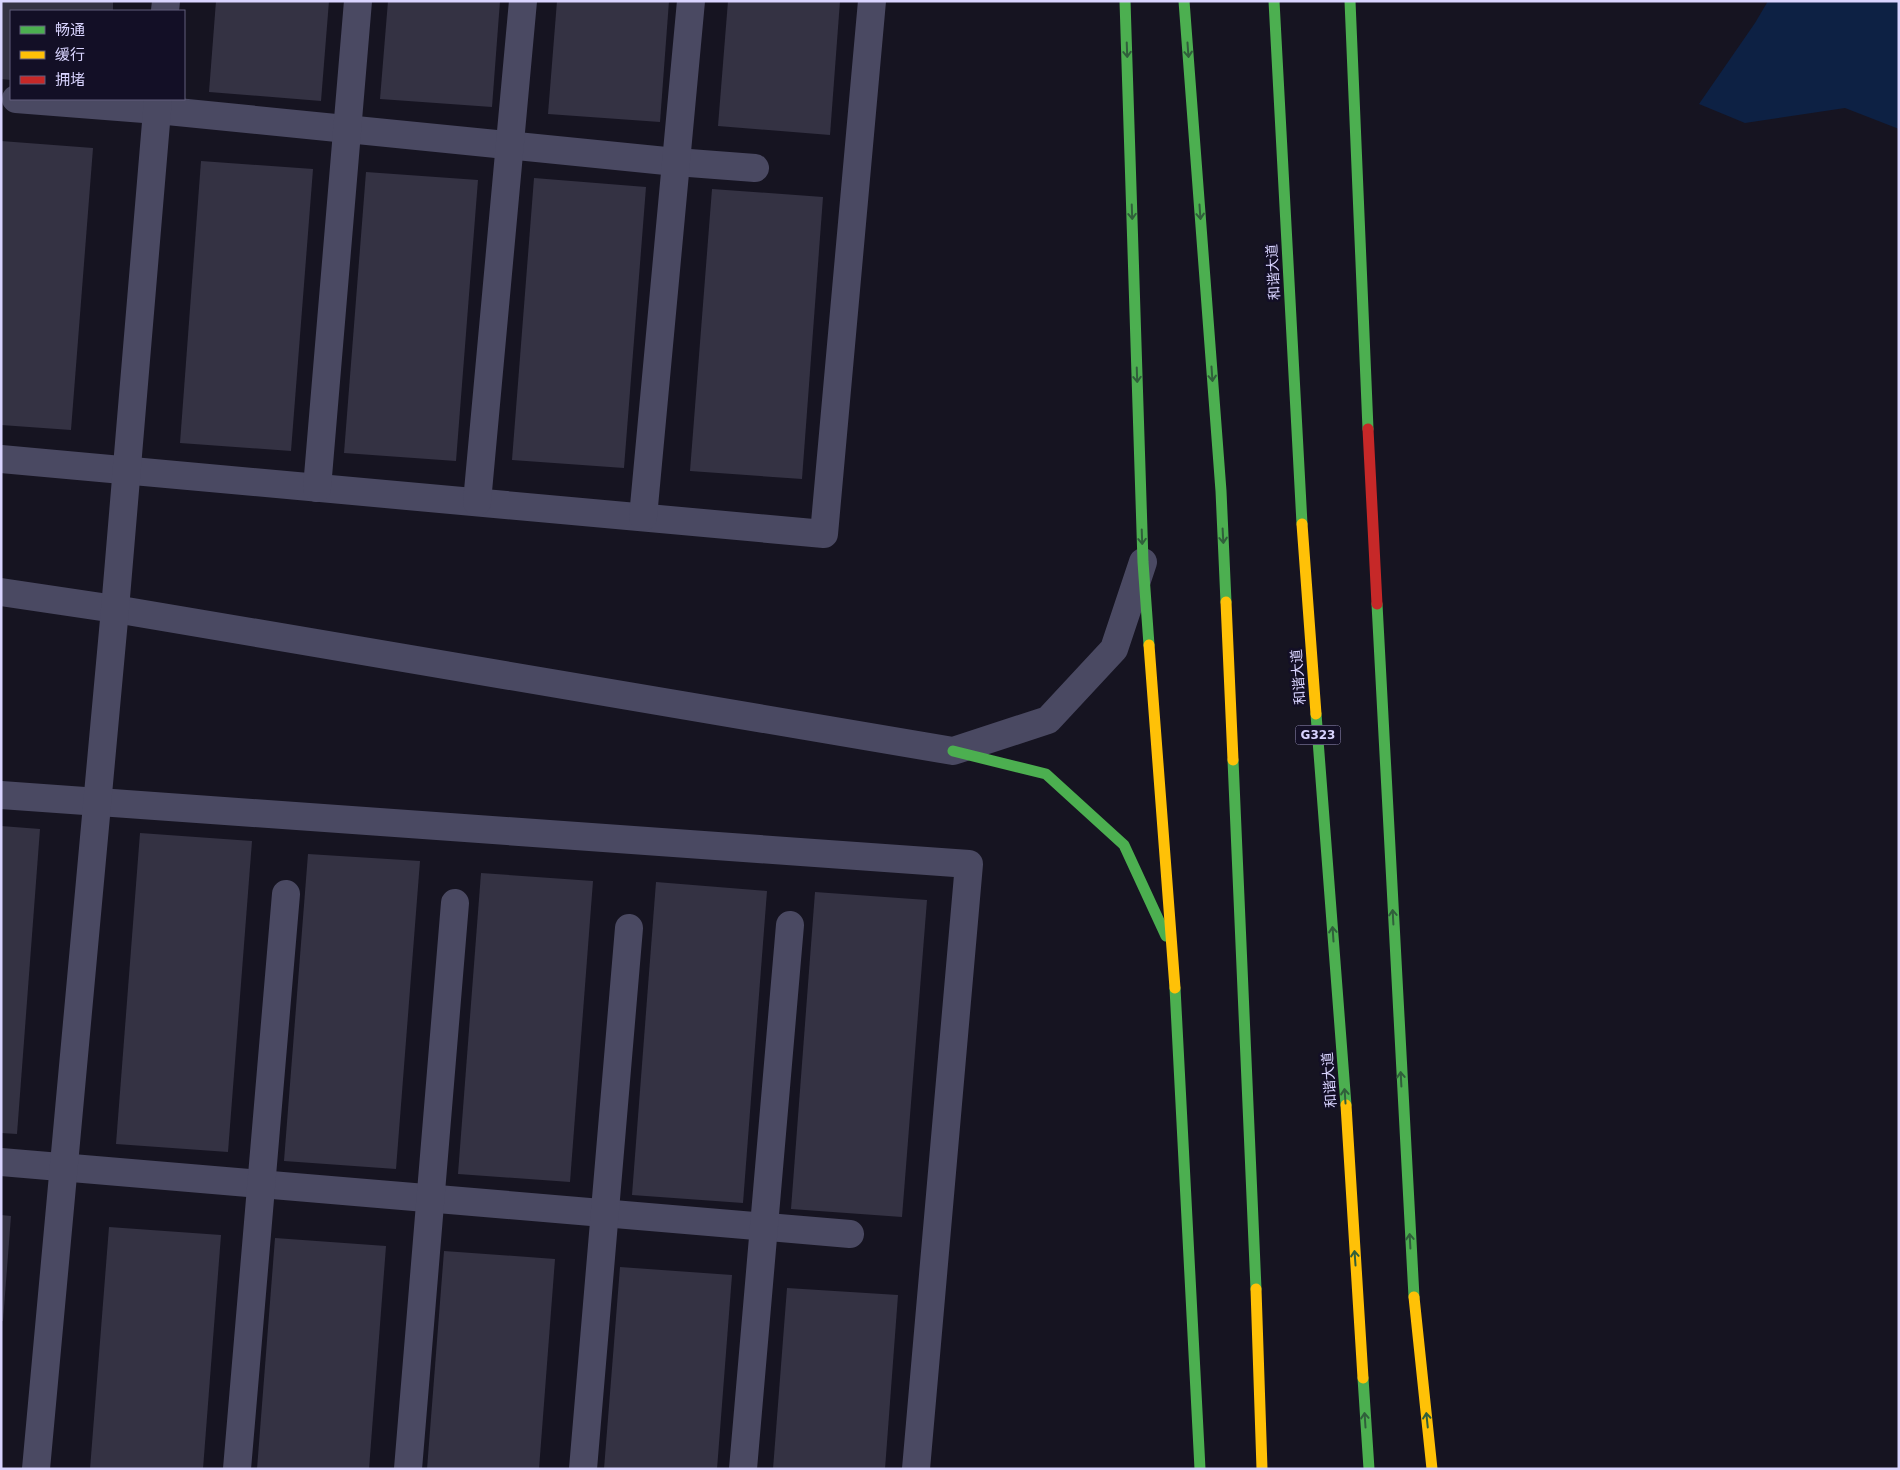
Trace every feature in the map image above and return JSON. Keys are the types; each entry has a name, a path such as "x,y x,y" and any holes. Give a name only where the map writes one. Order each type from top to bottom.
{"main road":[{"path":"1125,1 1143,562 1173,953 1200,1469"},
{"path":"1184,1 1221,491 1248,1092 1262,1469"},
{"name":"和谐大道","path":"1274,1 1298,473 1340,1025 1369,1469"},
{"path":"1350,1 1362,311 1412,1282 1432,1469"},
{"path":"953,751 1046,774 1124,845 1173,953"}],"street":[{"path":"317,488 358,1"},
{"path":"477,502 523,1"},
{"path":"643,517 692,1"},
{"path":"1,459 824,534 872,1"},
{"path":"44,100 157,104 347,128 676,162 755,168"},
{"path":"36,1469 115,609 157,104"},
{"path":"1,592 115,609 953,751 1048,720 1114,649 1143,562"},
{"path":"1,795 969,864 916,1469"},
{"path":"237,1469 286,894"},
{"path":"408,1469 455,903"},
{"path":"743,1469 790,924"},
{"path":"584,1469 629,928"},
{"path":"1,1162 850,1234"}],"water":[{"path":"1768,1 1899,1 1899,129 1845,108 1745,123 1699,104"}],"building":[{"path":"1,1 113,1 113,10 10,10 10,80 1,79"},
{"path":"216,1 329,1 321,101 209,92"},
{"path":"388,1 500,1 492,107 380,99"},
{"path":"557,1 669,1 660,122 548,114"},
{"path":"728,1 840,1 830,135 718,126"},
{"path":"1,141 93,148 71,430 1,425"},
{"path":"201,161 313,169 291,451 180,443"},
{"path":"366,172 478,180 456,461 344,453"},
{"path":"534,178 646,187 624,468 512,460"},
{"path":"712,189 823,197 802,479 690,471"},
{"path":"1,826 40,829 17,1134 1,1133"},
{"path":"140,833 252,841 228,1152 116,1144"},
{"path":"308,854 420,861 396,1169 284,1161"},
{"path":"481,873 593,881 570,1182 458,1174"},
{"path":"656,882 767,891 743,1203 632,1195"},
{"path":"815,892 927,900 902,1217 791,1209"},
{"path":"1,1215 11,1216 3,1321 1,1321"},
{"path":"109,1227 221,1235 203,1469 90,1469"},
{"path":"275,1238 386,1246 369,1469 257,1469"},
{"path":"444,1251 555,1259 539,1469 427,1469"},
{"path":"620,1267 732,1275 717,1469 604,1469"},
{"path":"787,1288 898,1295 885,1469 773,1469"}],"traffic: fast":[{"path":"1125,1 1143,562 1149,645"},
{"path":"1184,1 1221,491 1226,602"},
{"path":"1274,1 1302,524"},
{"path":"1350,1 1368,429"},
{"path":"1377,604 1414,1297"},
{"path":"1316,714 1346,1105"},
{"path":"953,751 1046,774 1124,845 1166,936"},
{"path":"1233,760 1256,1289"},
{"path":"1175,988 1200,1469"},
{"path":"1363,1378 1369,1469"}],"traffic: slow":[{"path":"1302,524 1316,714"},
{"path":"1226,602 1233,760"},
{"path":"1149,645 1175,988"},
{"path":"1346,1105 1363,1378"},
{"path":"1256,1289 1262,1469"},
{"path":"1414,1297 1432,1469"}],"traffic: jam":[{"path":"1368,429 1377,604"}]}
